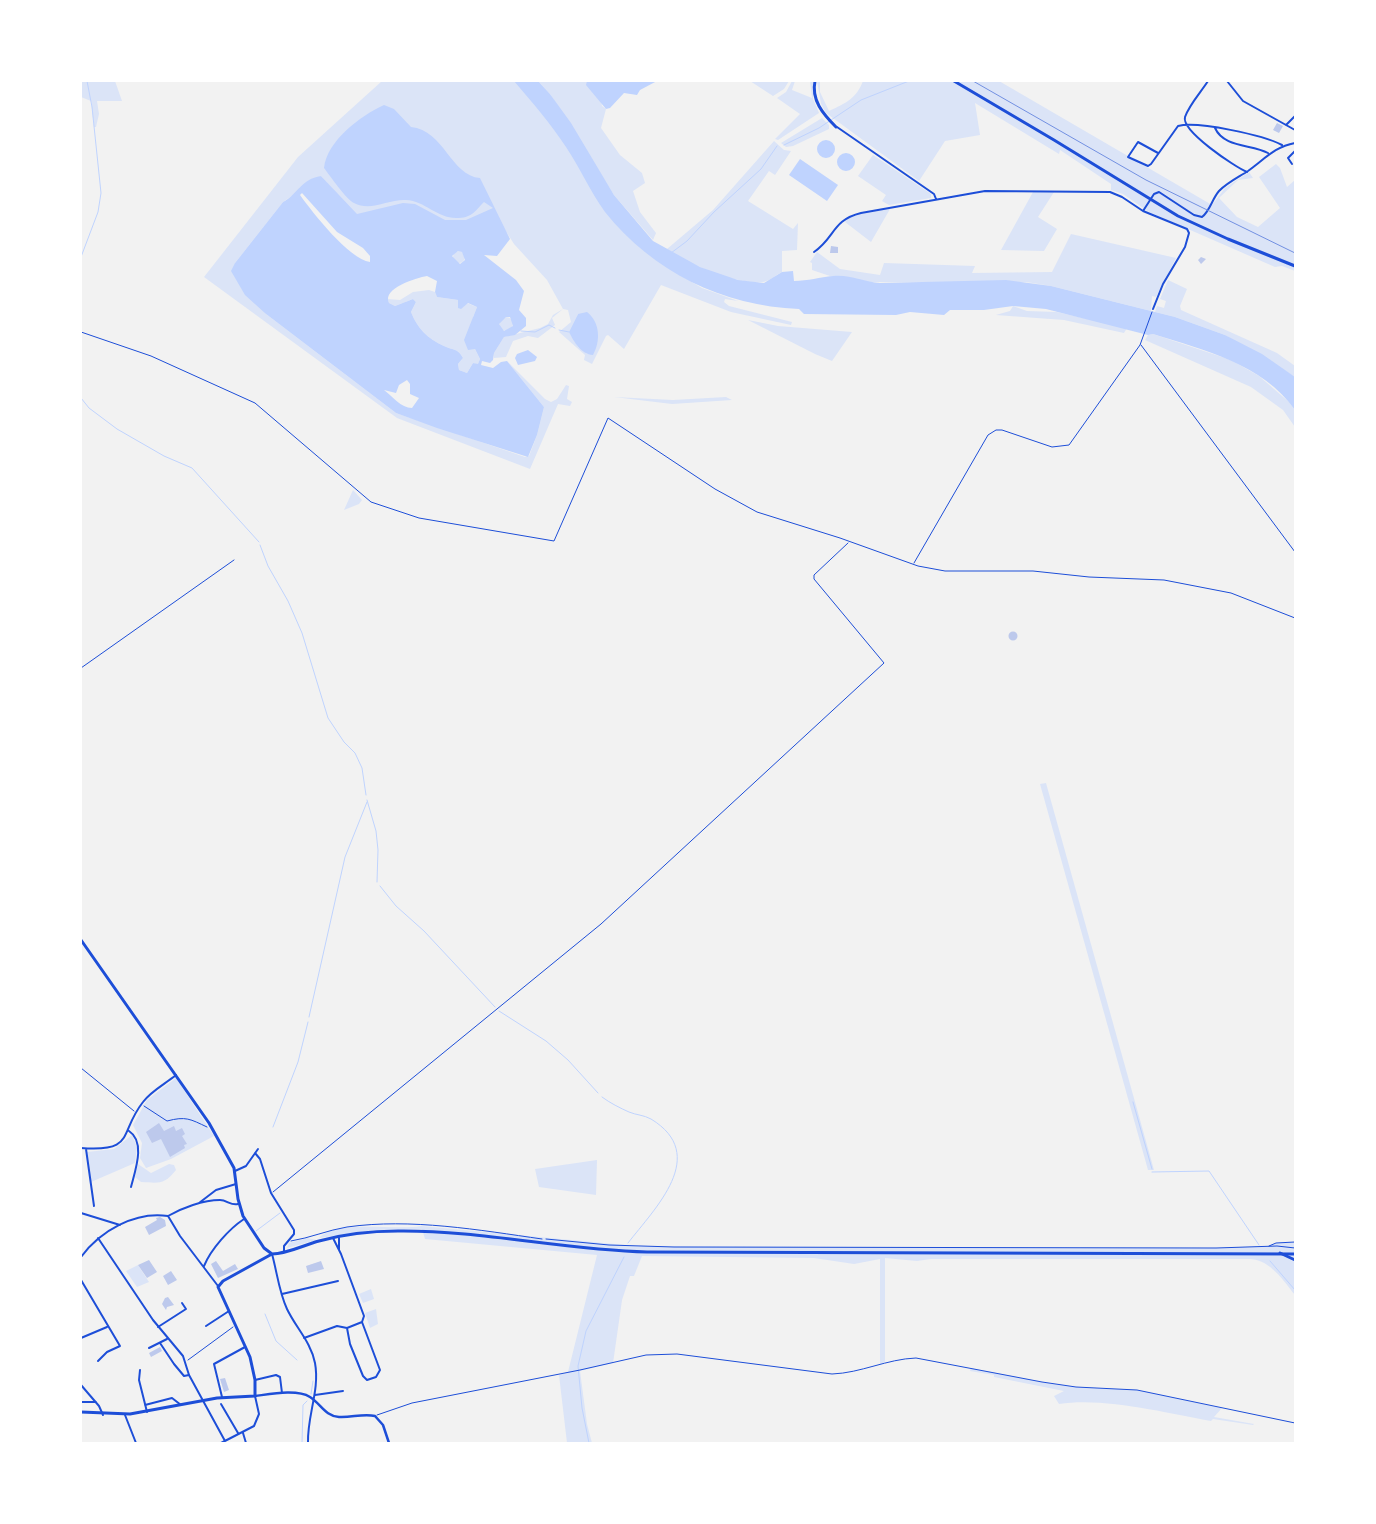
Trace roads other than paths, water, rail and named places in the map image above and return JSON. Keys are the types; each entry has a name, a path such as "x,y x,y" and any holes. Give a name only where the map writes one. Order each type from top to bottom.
{"main road":[{"path":"815,81 815,96 820,109 834,125"},
{"path":"954,81 1178,216 1228,240 1295,266"},
{"path":"81,940 211,1126 235,1171 238,1204 244,1219 264,1248 272,1254"},
{"path":"81,1412 124,1414 146,1412 222,1397 255,1396 255,1380 246,1347 218,1286 272,1254 332,1238 371,1232 430,1232 591,1249 647,1252 1295,1254"},
{"path":"1280,1253 1295,1260"}],"street":[{"path":"1208,81 1185,117 1185,124 1193,135 1247,172"},
{"path":"1227,81 1243,101 1281,124 1295,130"},
{"path":"1281,124 1287,125 1295,116"},
{"path":"1158,154 1138,142 1128,157 1148,166 1158,154 1178,126 1185,124 1267,138 1282,146"},
{"path":"834,125 934,194 936,199"},
{"path":"1215,128 1217,134 1226,140 1246,147 1256,147 1268,153"},
{"path":"1143,211 1152,195 1158,192 1194,215 1204,216 1218,192 1247,172 1268,153 1282,146 1295,143"},
{"path":"1292,164 1288,158 1295,151"},
{"path":"814,252 846,217 936,199 1000,190 1110,192 1122,197 1143,211 1187,230 1190,237 1165,280 1153,309"},
{"path":"81,1148 113,1146 124,1139 141,1105 152,1092 176,1074"},
{"path":"129,1131 135,1136 138,1146 132,1187"},
{"path":"86,1148 94,1206"},
{"path":"235,1171 246,1166 258,1149"},
{"path":"255,1153 260,1159 271,1193 294,1230 294,1234 284,1252"},
{"path":"81,1257 98,1238 120,1225 150,1216 168,1216 199,1203 216,1190 236,1184"},
{"path":"199,1203 222,1200 238,1204"},
{"path":"81,1213 120,1225"},
{"path":"168,1216 180,1236 218,1286"},
{"path":"204,1266 212,1252 234,1227 244,1219"},
{"path":"338,1237 339,1250"},
{"path":"98,1238 158,1327 185,1362 189,1375 225,1441"},
{"path":"332,1238 339,1250 364,1316 362,1322 380,1370 380,1375 370,1380 363,1376 350,1344 347,1328"},
{"path":"272,1254 287,1308 309,1344 315,1365 315,1395 307,1426 308,1443"},
{"path":"81,1280 107,1327 120,1346 107,1352 98,1361"},
{"path":"282,1294 338,1281"},
{"path":"158,1327 186,1309 182,1303"},
{"path":"206,1326 229,1311"},
{"path":"304,1338 337,1326 347,1328 362,1322"},
{"path":"81,1338 107,1327"},
{"path":"149,1348 167,1339"},
{"path":"160,1343 179,1371 184,1376 189,1375"},
{"path":"222,1397 214,1364 246,1347"},
{"path":"140,1370 139,1380 146,1412"},
{"path":"255,1380 276,1375 280,1377 282,1393"},
{"path":"81,1385 96,1402 103,1414"},
{"path":"315,1395 343,1391"},
{"path":"221,1443 238,1433 253,1428 259,1418 255,1396 282,1393 302,1395 313,1400 329,1414 339,1417 376,1416 383,1425 389,1443"},
{"path":"145,1405 172,1398 181,1405"},
{"path":"81,1402 96,1402"},
{"path":"221,1404 238,1433"},
{"path":"124,1414 136,1443"},
{"path":"243,1432 246,1443"}],"lane":[{"path":"81,332 151,356 253,402 371,502 414,517 552,542 556,540 608,418 715,489 748,507 770,517 850,541 912,564 945,571 1033,571 1089,577 1170,581 1226,592 1295,618"}],"water":[{"path":"514,81 538,81 571,123 614,195 653,241 700,267 738,280 764,283 782,272 793,271 794,281 839,276 880,283 1006,280 1051,286 1175,317 1225,335 1262,354 1295,377 1295,410 1282,394 1266,381 1249,370 1212,353 1153,334 1148,335 1046,309 1013,306 984,310 950,310 944,315 910,312 896,315 804,314 799,309 743,301 717,293 691,282 667,268 624,233 605,212 554,130"},
{"path":"587,81 657,81 640,90 637,95 624,93 610,108 606,109 586,85"},
{"path":"384,105 394,109 411,127 422,130 432,136 462,170 480,178 510,239 497,256 484,255 516,280 524,291 519,310 526,318 526,326 515,335 504,337 494,353 493,360 490,363 482,361 481,365 493,368 501,362 507,361 544,407 537,435 528,457 396,413 266,314 245,295 231,271 235,263 283,202 304,183 321,176 357,214 403,203 415,204 445,220 466,220 493,208 484,202 469,216 456,218 443,215 413,201 399,200 367,206 350,200 324,168 326,158 331,148 346,130","holes":["302,193 337,232 363,248 370,256 370,262 361,259 342,244 322,223 300,195","458,251 462,252 465,260 460,264 452,256","427,276 437,281 435,292 437,297 458,300 458,308 461,309 468,303 477,307 464,340 468,350 475,349 480,359 478,364 473,363 467,373 459,370 458,364 463,358 459,352 433,340 420,328 411,312 416,302 413,299 395,306 389,303 388,298 395,288","506,317 510,317 513,326 504,331 499,324","407,380 410,384 410,394 419,398 412,408 400,404 384,390 396,393 399,385"]},
{"path":"822,140 830,140 835,145 833,156 822,158 817,153 817,145"},
{"path":"842,153 850,153 855,158 853,169 842,171 837,166 837,158"},
{"path":"800,159 838,185 827,201 789,175"},
{"path":"587,312 595,321 598,332 596,350 593,355 581,350 569,332 578,314"},
{"path":"528,350 537,357 535,361 518,365 515,358 517,354"}],"waterway":[{"path":"81,257 98,212 101,193 92,107 87,81"},
{"path":"784,145 819,128 861,100 909,81"},
{"path":"671,253 687,241 714,212 761,169 777,146"},
{"path":"521,331 535,332 549,325 555,328"},
{"path":"559,330 569,332"},
{"path":"81,398 89,408 117,429 164,456 192,468 259,542"},
{"path":"260,545 268,566 288,601 302,633 328,718 344,742 355,753 362,768 366,795"},
{"path":"367,800 376,831 378,850 377,882"},
{"path":"309,1017 345,857 367,802"},
{"path":"380,886 396,906 424,931 495,1007"},
{"path":"499,1011 546,1041 568,1060 598,1093"},
{"path":"273,1127 298,1062 308,1022"},
{"path":"602,1097 629,1112 651,1119 668,1133 676,1149 677,1165 672,1181 663,1198 628,1243"},
{"path":"1133,1102 1152,1169"},
{"path":"1152,1172 1209,1171 1259,1245"},
{"path":"256,1231 280,1213"},
{"path":"589,1443 582,1408 578,1366 586,1331 624,1257"},
{"path":"1270,1261 1295,1290"},
{"path":"265,1314 276,1341 297,1360"},
{"path":"311,1394 313,1381"},
{"path":"302,1443 303,1405 307,1401"}],"railway":[{"path":"973,81 1146,180 1295,253"}]}
